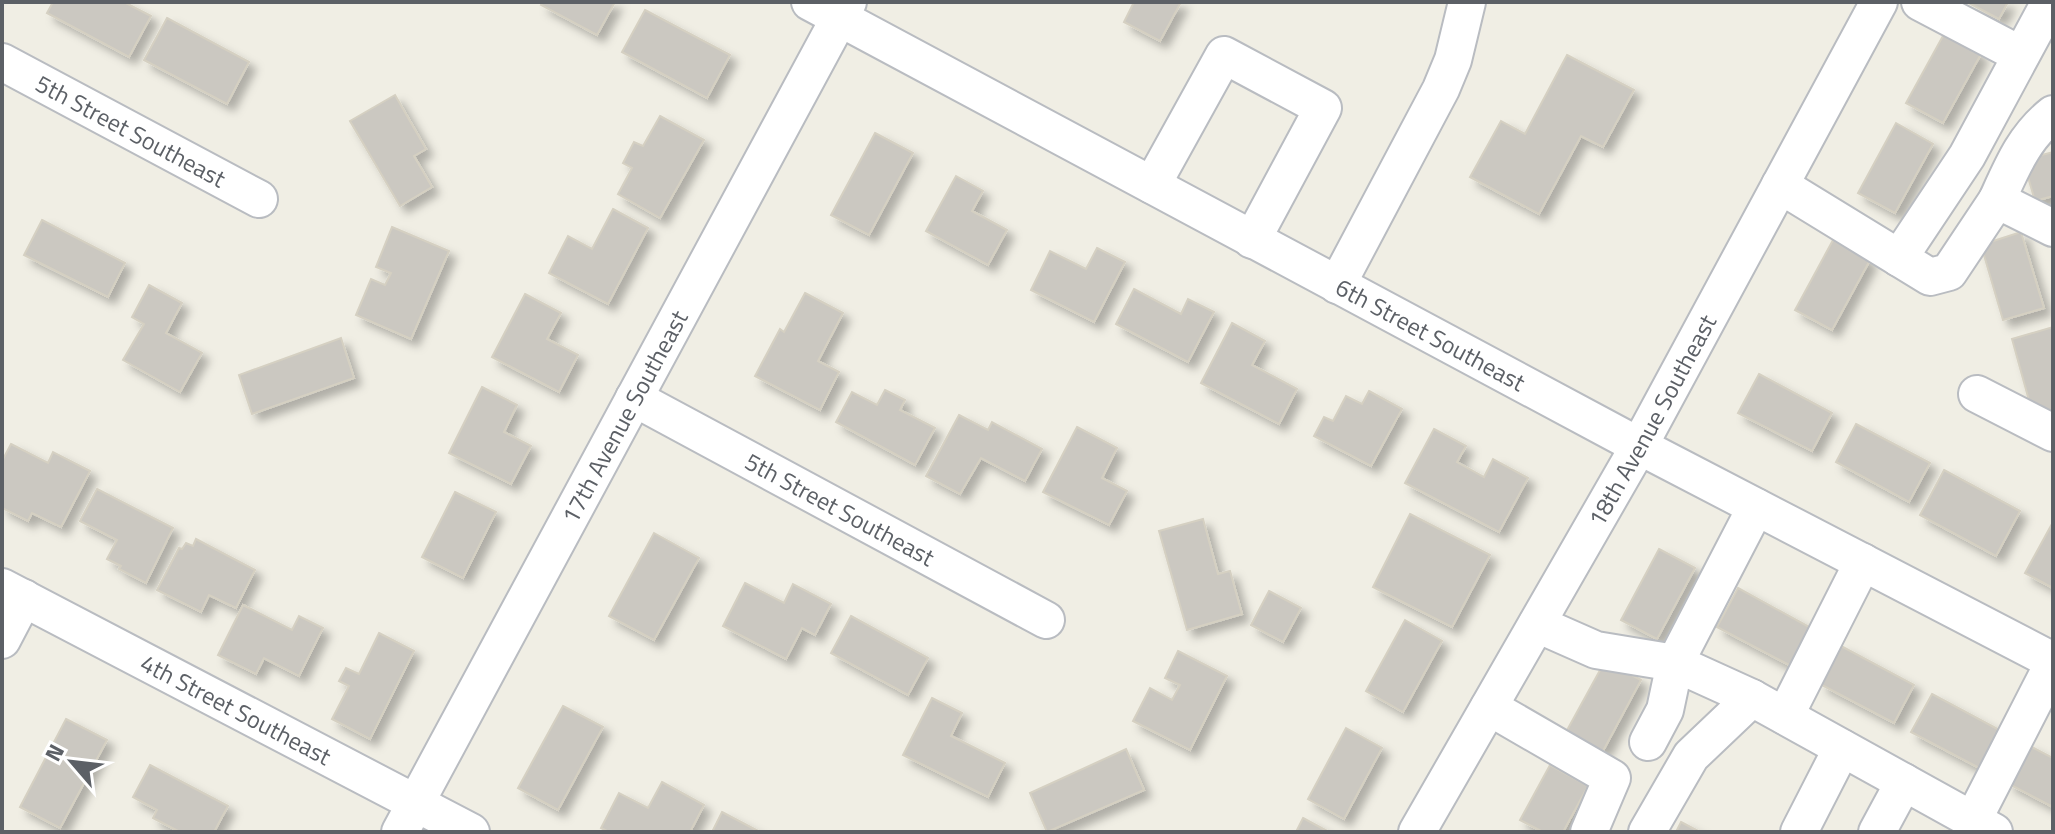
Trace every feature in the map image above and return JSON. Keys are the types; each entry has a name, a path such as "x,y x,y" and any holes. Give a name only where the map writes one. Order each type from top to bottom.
{"street":[{"path":"1337,285 1441,89 1453,60 1467,2"},
{"name":"18th Avenue Southeast","path":"1417,832 1639,446 1879,2"},
{"path":"1920,2 2021,55"},
{"path":"1899,258 1967,156 2050,2"},
{"name":"6th Street Southeast","path":"833,7 1252,240 2053,662"},
{"name":"17th Avenue Southeast","path":"408,817 634,398 833,7"},
{"path":"1152,185 1224,55 1323,108 1252,240"},
{"name":"5th Street Southeast","path":"2,62 259,199"},
{"path":"1780,185 1930,277 1949,272 1997,200 2021,147 2037,127 2053,114"},
{"path":"1997,200 2053,228"},
{"path":"1977,394 2053,433"},
{"name":"5th Street Southeast","path":"634,398 1046,620"},
{"path":"1589,832 1612,778 1648,742 1665,710 1675,663 1756,507"},
{"path":"1785,716 1863,562"},
{"path":"2,640 13,592"},
{"name":"4th Street Southeast","path":"13,592 408,817 471,832"},
{"path":"1537,624 1596,650 1675,663 1752,698 1984,826 2053,662"},
{"path":"1647,832 1691,756 1752,698"},
{"path":"1489,707 1612,778"},
{"path":"1648,742 1687,763"},
{"path":"1799,832 1842,748"},
{"path":"1877,832 1904,782"}],"building":[{"path":"53,2 124,2 151,16 129,57 47,13"},
{"path":"543,2 615,2 597,35 541,5"},
{"path":"1134,2 1181,2 1160,41 1124,22"},
{"path":"1967,2 2008,2 1999,19"},
{"path":"645,10 730,55 707,98 622,52"},
{"path":"167,18 249,62 227,104 144,60"},
{"path":"1944,34 1981,54 1943,123 1906,103"},
{"path":"1567,55 1634,90 1603,147 1581,136 1539,214 1470,177 1501,121 1525,134"},
{"path":"395,95 426,149 414,156 432,187 400,206 350,121"},
{"path":"660,116 704,140 660,218 618,194 632,168 623,163 634,142 643,146"},
{"path":"1896,123 1933,144 1895,213 1858,193"},
{"path":"875,133 913,153 869,235 831,215"},
{"path":"2053,152 2053,196 2035,201 2023,160"},
{"path":"956,176 983,191 972,211 1007,230 988,265 926,231"},
{"path":"613,209 648,228 608,304 549,273 568,236 592,249"},
{"path":"42,220 125,263 108,297 24,255"},
{"path":"392,227 449,251 411,339 356,315 371,279 385,285 391,273 376,267"},
{"path":"2021,232 2044,308 2003,320 1981,245"},
{"path":"1833,240 1870,260 1832,330 1795,310"},
{"path":"1097,248 1125,262 1094,322 1031,290 1050,251 1086,269"},
{"path":"149,285 182,303 166,333 202,353 180,392 123,360 144,324 132,317"},
{"path":"1134,289 1181,314 1188,299 1214,312 1188,362 1116,324"},
{"path":"805,293 843,313 818,361 839,372 820,410 755,376 780,329 784,332"},
{"path":"525,294 561,313 547,339 578,355 559,392 492,357"},
{"path":"1232,323 1265,341 1252,365 1297,389 1279,424 1201,383"},
{"path":"2053,327 2053,410 2033,415 2012,339"},
{"path":"341,338 354,378 252,414 239,375"},
{"path":"1759,374 1832,413 1812,451 1738,413"},
{"path":"482,387 517,405 504,432 531,446 511,484 449,453"},
{"path":"885,390 905,400 900,410 935,428 915,465 836,422 852,392 877,405"},
{"path":"1369,391 1402,409 1371,466 1314,436 1324,417 1333,421 1346,396 1362,404"},
{"path":"959,415 988,430 992,422 1042,449 1025,481 981,458 960,494 926,476"},
{"path":"1856,424 1930,463 1909,502 1836,462"},
{"path":"1077,427 1117,448 1102,478 1127,491 1109,525 1043,492"},
{"path":"1434,429 1466,446 1457,462 1484,477 1493,459 1528,478 1499,532 1405,483"},
{"path":"11,444 48,463 53,452 90,471 61,527 32,513 28,521 2,508 2,461"},
{"path":"1944,470 2020,511 1996,556 1920,515"},
{"path":"97,489 173,528 146,583 107,559 117,540 80,521"},
{"path":"455,492 496,512 463,578 422,557"},
{"path":"1410,514 1490,555 1452,627 1373,587"},
{"path":"1203,519 1218,574 1230,571 1242,614 1187,630 1159,531"},
{"path":"2053,522 2053,588 2025,573"},
{"path":"654,533 699,558 654,640 609,616"},
{"path":"196,539 255,570 236,608 209,595 201,612 157,590 179,548 182,549 186,543 193,546"},
{"path":"1659,549 1695,568 1657,639 1621,620"},
{"path":"745,583 784,603 793,584 831,604 815,635 802,628 786,659 723,626"},
{"path":"1738,588 1811,628 1791,666 1717,627"},
{"path":"1269,591 1301,608 1283,642 1251,625"},
{"path":"243,605 292,630 299,616 323,628 299,676 264,658 256,674 218,655"},
{"path":"851,616 928,658 908,695 831,653"},
{"path":"1405,620 1442,641 1403,712 1366,691"},
{"path":"379,633 414,651 370,739 332,719 349,686 339,681 346,668 359,674"},
{"path":"1841,646 1914,685 1894,723 1820,684"},
{"path":"1178,651 1227,676 1190,750 1133,721 1150,688 1172,700 1180,685 1165,678"},
{"path":"1605,661 1641,680 1603,751 1566,732"},
{"path":"1932,694 2005,733 1985,771 1911,732"},
{"path":"932,698 962,713 951,736 1005,763 988,797 903,755"},
{"path":"563,706 603,727 558,810 518,788"},
{"path":"66,719 107,740 60,828 20,807"},
{"path":"1346,728 1382,748 1344,819 1308,799"},
{"path":"2028,745 2053,758 2053,807 2007,783"},
{"path":"1126,749 1144,790 1047,832 1030,793"},
{"path":"150,765 228,806 214,832 180,832 153,818 157,810 133,797"},
{"path":"1550,765 1588,786 1563,832 1543,832 1520,820"},
{"path":"662,782 704,805 690,832 609,832 601,828 619,793 648,808"},
{"path":"722,812 760,832 712,832"},
{"path":"1303,818 1329,832 1296,832"},
{"path":"1681,822 1700,832 1676,832"}]}
